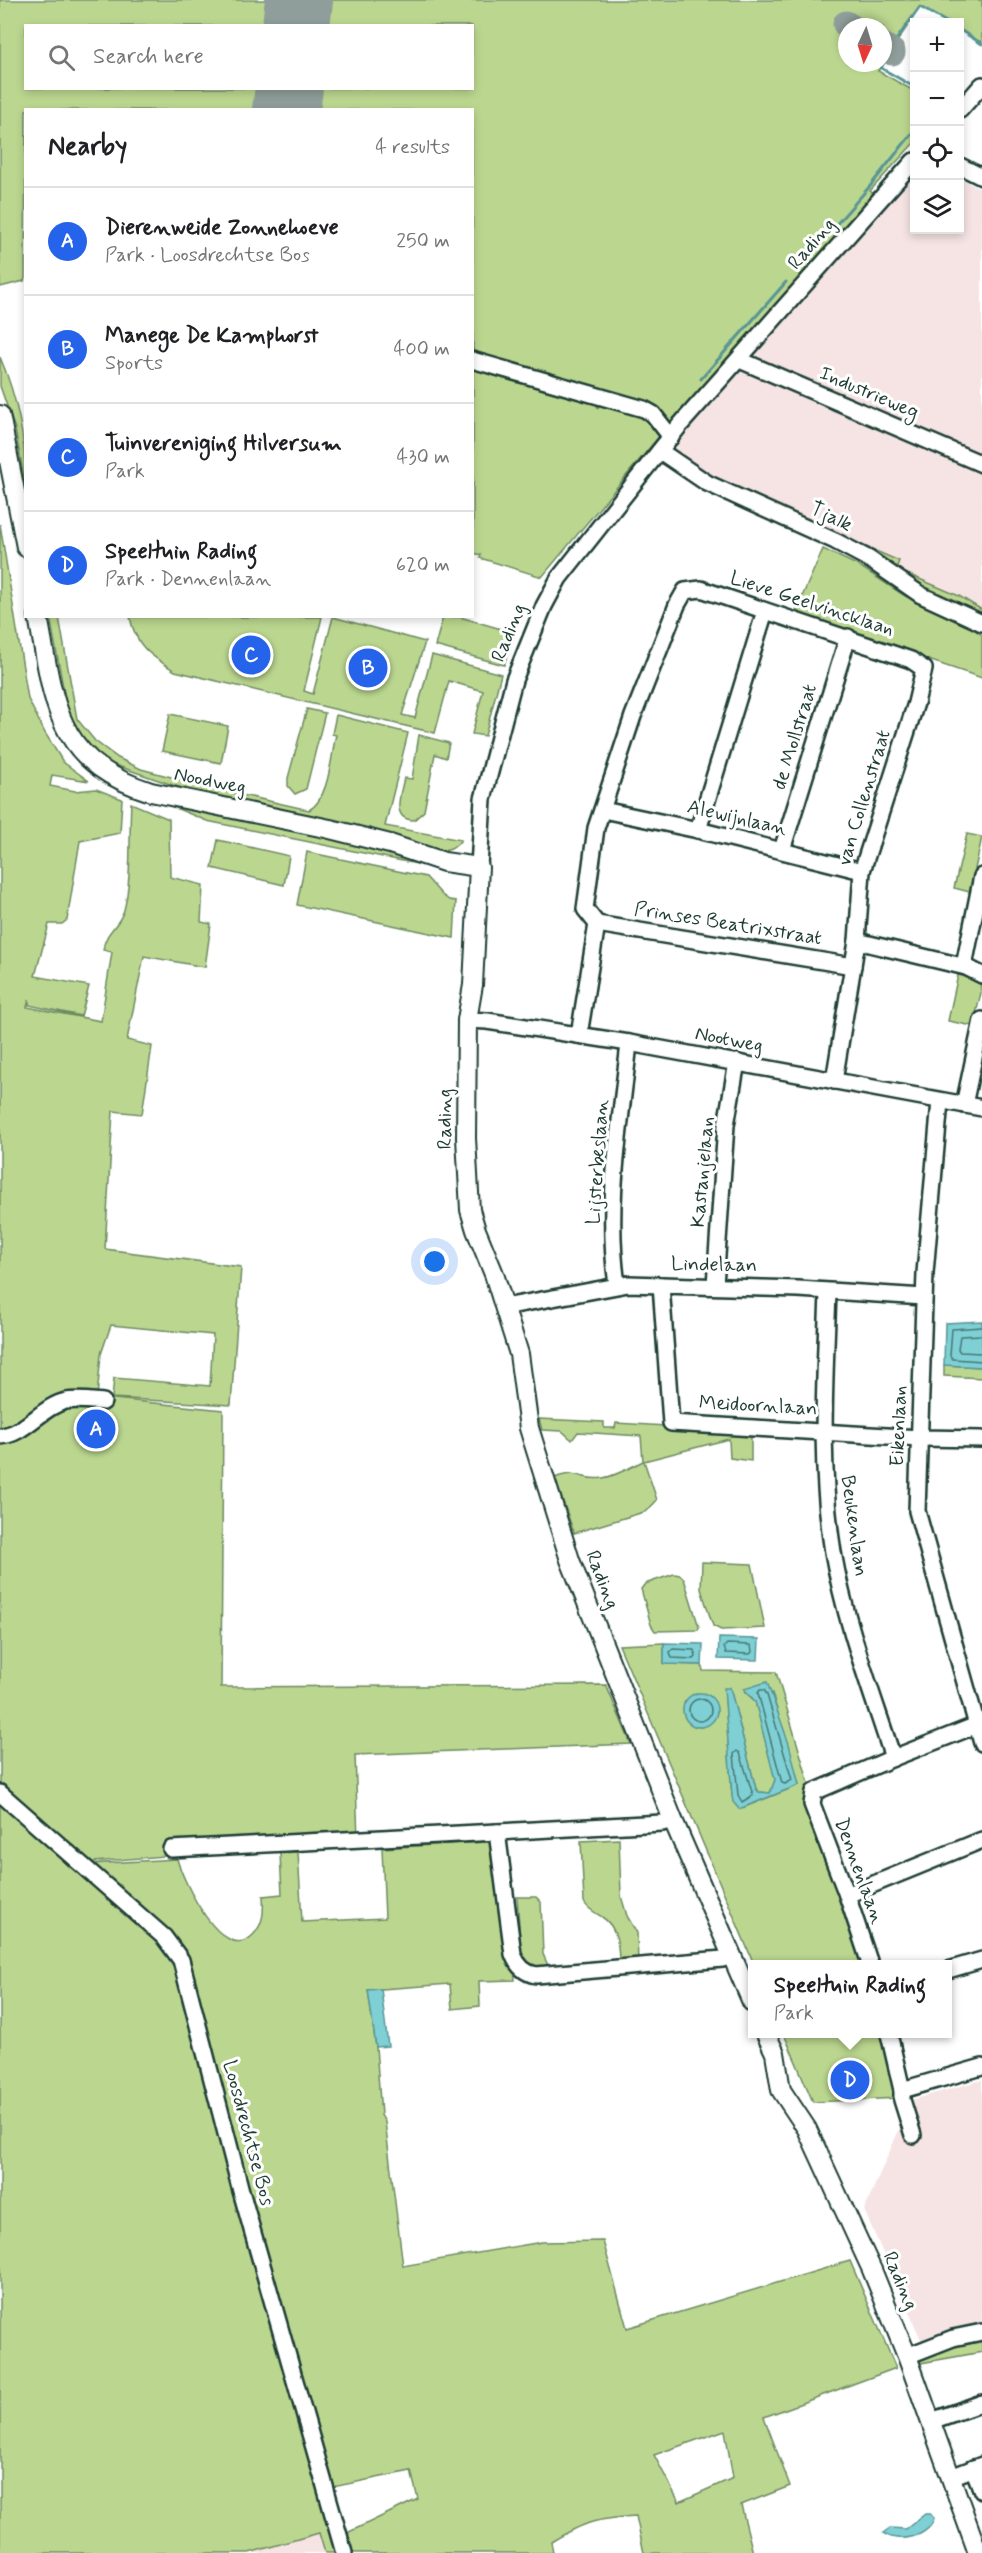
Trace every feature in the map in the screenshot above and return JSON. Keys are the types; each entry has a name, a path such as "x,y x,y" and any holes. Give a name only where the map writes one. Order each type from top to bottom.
{"main road":[{"path":"0,414 24,537"},
{"name":"Noodweg","path":"38,618 60,719 80,752 101,770 151,792 330,829 390,844 444,862 479,867"},
{"name":"Rading","path":"479,867 473,985 467,1020 466,1138 470,1210 519,1354 529,1428 570,1560 673,1820 748,1991"},
{"name":"Rading","path":"768,2038 775,2053 782,2090 807,2129 868,2262 907,2356 978,2553"}],"street":[{"path":"964,106 980,90"},
{"name":"Rading","path":"479,867 486,785 514,680 544,606 559,578 671,437 910,167"},
{"path":"964,168 982,177"},
{"name":"Industrieweg","path":"740,360 982,464"},
{"path":"474,361 644,409 653,414 671,437"},
{"name":"Tjalk","path":"660,451 707,483 834,541 869,559 921,595 982,623"},
{"name":"Lieve Geelvincklaan","path":"603,810 633,716 677,605 685,591 701,590 848,637 911,660 924,669"},
{"path":"698,830 765,611"},
{"name":"de Mollstraat","path":"782,850 848,637"},
{"name":"van Collenstraat","path":"834,1081 857,941 862,871 919,694 924,669"},
{"path":"579,1035 597,924 585,909 596,828 603,810"},
{"name":"Alewijnlaan","path":"603,810 698,830 862,871"},
{"path":"964,966 982,876"},
{"name":"Prinses Beatrixstraat","path":"597,924 853,966"},
{"path":"857,941 964,966 982,975"},
{"name":"Nootweg","path":"467,1020 487,1021 629,1043 982,1108"},
{"path":"964,1105 982,1020"},
{"name":"Lijsterbeslaan","path":"617,1284 614,1260 614,1198 629,1043"},
{"name":"Kastanjelaan","path":"715,1285 726,1125 736,1062"},
{"name":"Eikenlaan","path":"940,1101 930,1200 924,1297 919,1519 979,1724 982,1743"},
{"name":"Lindelaan","path":"504,1307 617,1284 715,1285 924,1297"},
{"name":"Meidoornlaan","path":"661,1285 671,1423 823,1430 920,1438 982,1439"},
{"name":"Beukenlaan","path":"828,1292 823,1430 827,1503 833,1553 850,1621 893,1758"},
{"path":"0,1436 13,1432 66,1401 103,1402"},
{"path":"893,1758 979,1724"},
{"name":"Dennenlaan","path":"868,1960 847,1895 812,1804 814,1792 893,1758"},
{"name":"Loosdrechtse Bos","path":"0,1793 164,1937 182,1960 241,2191 344,2553"},
{"path":"171,1849 370,1840 662,1823 673,1820"},
{"path":"496,1832 513,1954 519,1966 527,1972 537,1975 723,1959"},
{"path":"847,1895 982,1840"},
{"path":"952,1969 982,1960"},
{"path":"890,2038 902,2090 902,2100 913,2135"},
{"path":"902,2090 982,2067"},
{"path":"907,2356 953,2338 982,2332"},
{"path":"937,2419 982,2403"},
{"path":"951,2477 978,2467 982,2491"}],"shaded area":[{"path":"910,178 910,234 964,234 964,180 982,190 982,611 711,477 668,452"},
{"path":"982,2080 982,2327 922,2342 864,2210 912,2100"},
{"path":"319,2533 325,2553 249,2553"}],"green space":[{"path":"0,0 982,0 982,43 964,32 964,18 940,18 920,7 913,18 910,18 910,22 892,50 892,18 838,18 838,72 880,72 910,89 910,147 870,191 877,196 661,434 542,577 480,558 481,555 474,553 474,361 594,398 598,408 604,393 474,356 474,108 24,108 24,281 0,287"},
{"path":"0,357 19,419 24,451 24,478 15,429 0,386"},
{"path":"0,524 28,699 63,762 89,781 52,775 50,786 75,791 96,789 122,799 120,833 80,841 67,920 62,924 49,924 35,976 89,986 81,1016 29,1005 29,1000 27,1007 101,1021 112,952 103,950 104,944 122,916 127,898 131,803 169,819 170,877 203,885 201,922 211,924 205,967 144,956 127,1040 152,1046 142,1114 113,1111 105,1249 241,1267 231,1405 112,1398 114,1378 210,1386 213,1335 111,1325 101,1354 97,1397 94,1397 223,1410 221,1687 606,1685 631,1744 355,1755 358,1840 80,1863 161,1940 176,1963 339,2553 325,2553 319,2533 249,2553 0,2553"},
{"path":"850,540 899,561 896,569 959,596 982,610 982,620 926,593 849,542"},
{"path":"823,549 861,567 905,596 966,624 982,635 982,678 794,615"},
{"path":"50,618 59,618 77,719 95,741 118,758 141,769 309,810 321,798 328,779 336,735 332,734 336,715 408,733 385,826 461,840 450,849 436,851 196,793 112,764 91,748 69,719"},
{"path":"130,618 322,618 304,691 313,694 333,618 425,642 402,715 415,718 432,655 501,674 485,736 472,734 483,691 449,681 435,733 175,671 145,649"},
{"path":"443,618 463,618 515,633 504,665 435,646"},
{"path":"307,709 325,713 306,789 295,794 288,786 288,778"},
{"path":"170,714 228,726 221,763 162,751"},
{"path":"419,735 449,743 446,758 435,754 424,811 414,820 402,816 399,805 404,778 412,779"},
{"path":"149,797 394,852 422,865 207,821"},
{"path":"967,834 982,837 970,892 954,888"},
{"path":"218,840 289,856 284,885 212,868"},
{"path":"307,852 426,877 442,895 449,900 456,901 454,938 297,905"},
{"path":"958,975 972,978 980,983 981,993 973,1026 948,1021"},
{"path":"944,1365 982,1367 982,1378 944,1376"},
{"path":"539,1419 604,1422 604,1428 615,1428 616,1423 751,1431 751,1461 730,1458 729,1439 644,1461 657,1500 647,1511 574,1533 555,1478 570,1474 596,1479 623,1471 643,1461 641,1436 578,1432 572,1440 562,1431 542,1430"},
{"path":"702,1562 752,1564 765,1628 721,1630 713,1626 701,1589"},
{"path":"674,1574 684,1579 698,1630 655,1631 651,1625 641,1589 645,1584"},
{"path":"664,1643 664,1664 702,1665 703,1671 776,1672 810,1787 819,1837 864,1960 752,1960 619,1645","holes":["730,1688 756,1789 759,1792 770,1793 775,1780 755,1701 745,1692 772,1693 799,1785 745,1807 732,1796 725,1697","696,1693 709,1696 715,1703 717,1712 703,1727 689,1723 683,1711 685,1701"]},
{"path":"619,1839 621,1896 627,1916 637,1933 638,1963 619,1965 618,1945 611,1926 584,1902 581,1841"},
{"path":"504,1841 515,1980 479,1981 480,2006 452,2009 450,1984 368,1990 376,2047 381,2115 385,2122 403,2266 542,2242 603,2241 627,2328 850,2261 896,2368 764,2417 790,2486 741,2505 753,2553 644,2553 636,2516 611,2518 583,2525 551,2542 553,2553 352,2553 349,2532 418,2499 411,2471 333,2487 254,2211 187,1958 89,1864 177,1859 187,1885 206,1917 229,1939 241,1942 253,1935 261,1922 263,1896 282,1894 280,1853 298,1852 302,1922 385,1918 382,1848","holes":["725,2430 733,2478 679,2502 654,2455"]},
{"path":"517,1897 536,1897 541,1902 543,1954 550,1970 522,1965"},
{"path":"786,2038 886,2038 900,2098 813,2102"},
{"path":"982,2340 982,2352 915,2364 938,2350"}],"water":[{"path":"982,1321 982,1367 944,1365 945,1323"},
{"path":"719,1638 759,1639 758,1660 718,1659"},
{"path":"664,1643 703,1644 702,1665 664,1664"},
{"path":"767,1682 789,1744 799,1785 739,1809 733,1802 732,1796 724,1688 730,1688 756,1789 759,1792 770,1793 775,1780 755,1701 744,1689"},
{"path":"700,1693 712,1698 717,1710 712,1722 700,1727 688,1722 683,1710 688,1698"},
{"path":"381,1989 388,2046 376,2047 368,1990"},
{"path":"925,2514 930,2514 934,2518 931,2525 920,2534 896,2538 883,2533 890,2528 906,2529"}],"waterway":[{"path":"912,18 920,7 939,18"},
{"path":"910,21 894,43 881,68 910,85"},
{"path":"964,33 982,44"},
{"path":"797,269 871,185 910,136"},
{"path":"701,379 786,282"}],"runway":[{"path":"296,24 299,0"},
{"path":"286,108 289,90"}],"place":[{"name":"Tuinvereniging Hilversum","path":"251,655"},
{"name":"Manege De Kamphorst","path":"368,668"},
{"name":"Dierenweide Zonnehoeve","path":"96,1429"},
{"name":"Speeltuin Rading","path":"850,2080"}]}
